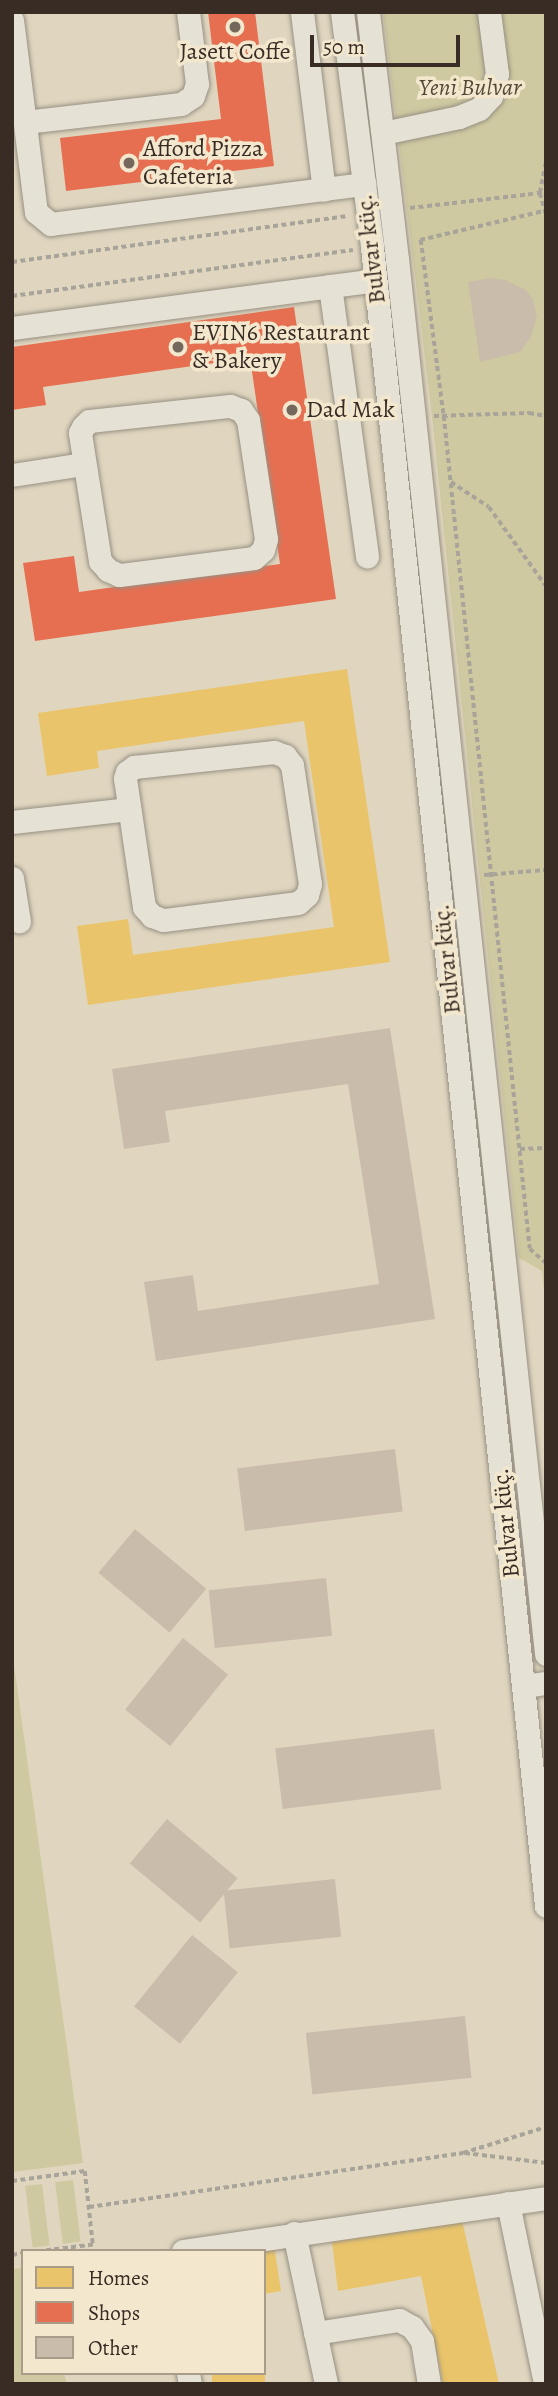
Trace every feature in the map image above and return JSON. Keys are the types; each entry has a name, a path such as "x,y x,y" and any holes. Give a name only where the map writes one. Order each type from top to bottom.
{"street":[{"path":"25,122 181,104 193,96 197,84 188,12"},
{"path":"302,12 324,190"},
{"name":"Bulvar küç.","path":"342,12 375,280 475,1235 535,1685 546,1906"},
{"name":"Bulvar küç.","path":"368,12 396,244 546,1654"},
{"path":"383,133 459,117 479,108 491,96 497,74 489,12"},
{"path":"12,20 36,212 51,224 364,184"},
{"path":"12,328 375,280"},
{"path":"330,286 367,556"},
{"path":"230,407 241,410 248,420 266,539 263,550 254,558 119,575 108,570 100,561 85,464 80,433 89,421 230,407"},
{"path":"12,475 85,464"},
{"path":"274,752 285,755 292,765 310,884 307,895 298,903 163,920 152,916 144,907 129,809 125,778 134,767 274,752"},
{"path":"12,822 129,809"},
{"path":"12,878 19,921"},
{"path":"475,1235 501,1232"},
{"path":"195,2249 546,2198"},
{"path":"508,2203 545,2384"},
{"path":"294,2233 326,2384"},
{"path":"315,2333 399,2320 412,2327 422,2341 429,2384"}],"path":[{"path":"396,244 545,212 540,193 546,163"},
{"path":"408,209 540,193"},
{"path":"12,262 352,215"},
{"path":"12,296 356,249 355,238"},
{"path":"421,240 444,416 530,1249 546,1263"},
{"path":"432,416 529,413 546,416"},
{"path":"451,482 489,507 546,586"},
{"path":"478,876 546,870"},
{"path":"508,1149 546,1148"},
{"path":"89,2207 463,2153 546,2127"},
{"path":"463,2153 546,2163"},
{"path":"12,2181 85,2171 93,2245 60,2249"}],"green space":[{"name":"Yeni Bulvar","path":"383,12 546,12 546,1310 542,1271 519,1258 432,416"},
{"path":"12,1650 83,2163 12,2172"},
{"path":"73,2180 81,2242 63,2244 55,2182"},
{"path":"42,2184 50,2246 33,2248 25,2186"},
{"path":"21,2268 21,2375 65,2375 67,2384 12,2384 12,2269"}],"building: Homes":[{"path":"347,669 390,962 88,1005 77,926 128,919 133,955 334,927 304,721 97,751 99,768 47,776 38,713"},
{"path":"462,2220 499,2384 443,2384 421,2276 338,2291 332,2242"},
{"path":"274,2245 281,2291 266,2294 266,2249 255,2249"},
{"path":"212,2375 265,2375 265,2384 212,2384"}],"building: Shops":[{"path":"208,12 255,12 274,166 66,191 60,138 221,119"},
{"path":"294,307 336,599 35,641 23,563 74,556 79,592 280,564 250,358 43,387 46,405 12,410 12,347"}],"building: Other":[{"path":"490,278 505,280 526,290 533,300 537,316 531,337 520,352 480,362 468,282"},
{"path":"390,1028 435,1319 156,1361 144,1282 193,1275 198,1311 379,1284 348,1084 165,1111 170,1142 124,1149 112,1069"},
{"path":"395,1449 403,1512 245,1531 237,1468"},
{"path":"135,1529 206,1589 170,1632 98,1573"},
{"path":"326,1578 332,1636 215,1648 209,1590"},
{"path":"183,1638 228,1675 170,1746 125,1709"},
{"path":"434,1729 441,1790 283,1809 275,1748"},
{"path":"167,1819 237,1878 200,1923 130,1863"},
{"path":"335,1879 341,1937 230,1948 224,1891"},
{"path":"192,1935 238,1972 180,2044 134,2006"},
{"path":"465,2016 471,2078 312,2094 306,2033"}],"place":[{"name":"Jasett Coffe","path":"235,27"},
{"name":"Afford Pizza Cafeteria","path":"129,163"},
{"name":"EVIN6 Restaurant & Bakery","path":"178,347"},
{"name":"Dad Mak","path":"292,410"}]}
